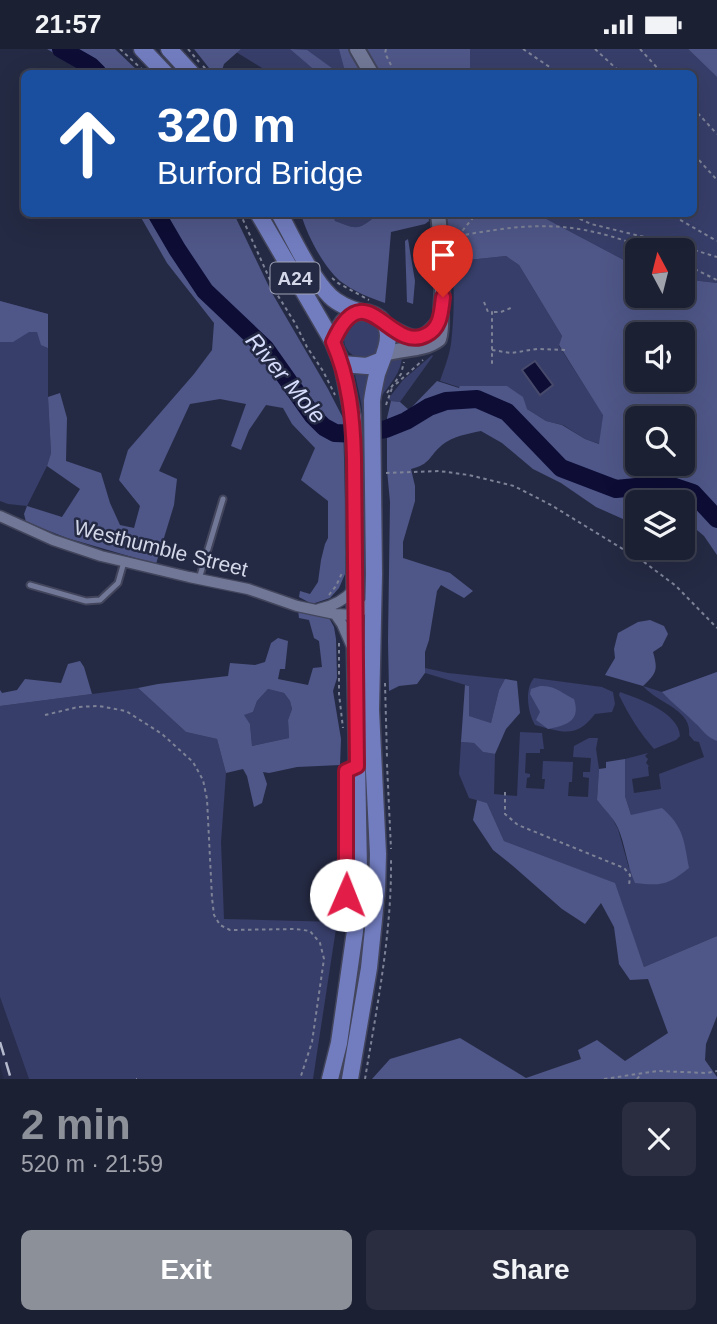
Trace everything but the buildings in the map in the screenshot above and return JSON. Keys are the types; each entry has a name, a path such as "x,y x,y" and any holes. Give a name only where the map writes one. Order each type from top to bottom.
{"highway":[{"path":"142,49 162,70"},
{"path":"169,49 188,70"},
{"name":"A24","path":"260,217 333,342"},
{"name":"A24","path":"281,217 319,282 331,297 360,312"},
{"path":"330,1079 339,1044 355,931 359,869 355,654 343,616 355,588 353,418 348,385 333,342 344,320 360,312 375,315 386,325 388,333 374,387 372,418 371,710 378,854 377,890 369,968 350,1079"},
{"path":"342,364 367,366 383,357"}],"main road":[{"path":"358,49 369,70"},
{"path":"383,357 404,349 423,347 439,339 442,329 444,278 439,217"},
{"path":"386,325 404,336 414,338 431,332 441,319"}],"street":[{"name":"Westhumble Street","path":"0,516 53,540 124,562 248,589 297,606 343,616"},
{"path":"316,610 342,601 355,588"},
{"path":"343,616 365,609 373,598"}],"lane":[{"path":"199,579 223,499"},
{"path":"30,585 86,601 100,600 118,583 124,562"}],"path":[{"path":"120,49 143,70"},
{"path":"386,49 385,53 394,70"},
{"path":"523,49 553,70"},
{"path":"595,49 618,70"},
{"path":"640,49 659,70"},
{"path":"697,112 717,134"},
{"path":"698,159 717,180"},
{"path":"242,217 275,291 336,397"},
{"path":"474,217 458,236 526,225 560,226 592,230 625,241"},
{"path":"575,217 591,225 717,257"},
{"path":"675,217 717,241"},
{"path":"695,269 717,280"},
{"path":"328,274 338,283 373,302"},
{"path":"484,302 488,311 492,312 513,307"},
{"path":"492,312 492,367"},
{"path":"385,406 401,374 404,349"},
{"path":"492,350 511,353 537,349 567,350"},
{"path":"393,386 423,360"},
{"path":"386,473 439,471 514,486 551,505 644,562 676,586 717,628"},
{"path":"316,610 322,600 332,593 342,573"},
{"path":"343,616 339,694 344,735"},
{"path":"45,715 99,706 126,711 162,734 194,762 203,780 207,799 212,898 214,915 220,925 230,930 310,931 320,943 324,959 313,1042 300,1079"},
{"path":"505,792 505,814 518,825 624,868 630,875 629,886"},
{"path":"604,1079 657,1071 717,1071"},
{"path":"637,1079 641,1073"}],"shaded area":[{"path":"47,49 115,49 137,70 83,70"},
{"path":"194,49 241,49 224,64 222,70 211,70"},
{"path":"241,49 352,49 363,70 263,70 236,52"},
{"path":"290,49 307,50 335,70 314,70"},
{"path":"339,49 352,49 363,70 345,70"},
{"path":"365,49 470,49 470,70 378,70"},
{"path":"470,49 688,49 717,77 717,283 695,280 695,238 625,238 625,261 543,217 697,217 697,70 470,70"},
{"path":"688,49 717,49 717,77"},
{"path":"141,217 235,217 272,293 343,418 345,574 339,588 330,598 312,604 299,597 300,591 310,594 318,582 328,538 328,501 301,480 315,448 292,424 283,408 266,405 249,430 241,450 231,446 246,404 220,399 190,404 159,471 177,479 174,505 156,564 67,538 26,522 24,514 27,506 62,517 80,489 47,466 51,453 48,397 60,393 67,418 66,461 101,473 120,525 134,528 140,506 119,480 128,450 212,350 214,323 167,263"},
{"path":"302,217 334,217 335,221 357,227 375,217 428,217 429,221 391,232 385,303 340,281 316,250"},
{"path":"334,217 375,217 357,227 335,221"},
{"path":"442,217 543,217 625,261 625,308 695,308 695,280 717,283 717,555 695,528 695,490 625,490 625,520 596,507 561,483 533,469 502,443 481,431 455,437 442,445 426,462 411,469 415,501 403,542 403,558 450,573 473,591 464,598 441,585 437,591 425,652 425,673 417,684 399,686 389,691 390,502 387,418 391,401 400,402 409,410 437,381 459,388 507,386 523,397 527,409 546,421 562,425 599,444 603,415 559,345 562,336 519,265 506,256 449,262"},
{"path":"408,239 415,281 413,304 407,302 405,241"},
{"path":"506,256 519,265 562,336 559,346 603,414 600,444 585,439 563,425 546,421 527,409 440,381 450,349 453,326 454,290 449,262"},
{"path":"0,301 48,314 51,453 27,506 0,501"},
{"path":"0,301 48,314 48,348 41,345 37,332 29,332 13,342 0,342"},
{"path":"363,320 377,325 382,339 377,353 363,358 349,353 344,339 349,325"},
{"path":"402,354 397,373 379,400 377,397 388,366"},
{"path":"432,355 400,402 388,399 403,380"},
{"path":"535,361 553,385 540,395 522,370"},
{"path":"355,375 370,376 365,495 365,600 362,607 363,418"},
{"path":"298,610 328,616 334,627 337,678 333,691 341,739 340,765 263,772 267,784 262,803 254,807 247,776 243,769 226,773 217,739 186,732 138,688 228,676 230,663 255,665 265,662 271,643 278,638 288,641 285,669 280,669 278,679 308,685 313,668 322,667 319,641 314,638 309,620 299,618","holes":["268,689 284,693 292,709 288,720 289,738 252,746 250,724 244,715 253,712 257,701"]},
{"path":"364,618 371,819 370,921 345,1079 336,1079 356,963 360,620"},
{"path":"650,620 664,626 668,634 662,646 653,652 656,667 651,678 643,686 605,675 615,658 618,633 638,622"},
{"path":"80,661 92,694 0,706 0,690 2,693 17,690 25,679 61,683 68,664"},
{"path":"425,668 505,679 499,690 491,723 468,716 469,686 425,673"},
{"path":"717,672 717,936 644,967 614,883 504,841 487,803 469,798 459,774 461,742 474,743 483,752 495,754 494,794 517,796 520,732 542,733 544,749 540,749 540,753 526,753 525,773 530,774 530,777 527,778 526,788 544,789 543,761 573,762 568,796 588,797 589,778 583,777 583,772 590,772 591,758 573,757 574,746 589,738 598,738 597,800 618,829 629,868 631,815 625,796 625,759 648,753 645,756 648,759 646,763 649,766 649,776 632,779 634,793 661,789 659,774 704,757 699,742 689,735 689,727 682,715 643,686 662,692"},
{"path":"717,672 717,741 707,735 662,692"},
{"path":"534,678 602,687 613,692 615,704 612,712 595,714 575,730 553,730 535,725 528,701"},
{"path":"505,679 517,681 520,713 506,729 495,754 483,752 474,743 461,742 465,685 469,686 469,716 491,723 499,690"},
{"path":"540,686 554,688 574,699 576,712 571,721 548,729 536,720 540,712 530,694 531,689"},
{"path":"138,688 186,732 217,739 226,773 221,842 224,919 337,922 313,1079 29,1079 0,997 0,706"},
{"path":"268,689 284,693 290,701 292,709 288,720 289,738 252,746 250,724 243,715 253,712 257,701"},
{"path":"620,692 648,703 666,714 673,720 680,736 654,749 630,716"},
{"path":"625,759 625,796 631,815 662,808 675,822 682,835 689,868 664,883 635,883 618,828 597,800 599,769 606,768 606,762"},
{"path":"477,800 487,803 504,841 615,883 644,967 717,936 717,1016 706,1044 705,1060 717,1079 372,1079 390,1059 460,1038 526,1078 581,1059 578,1050 597,1040 625,1061 668,1033 648,979 630,980 619,964 614,927 601,903 585,924 562,909 493,850 473,820"},
{"path":"0,997 29,1079 4,1079 0,1065"}],"waterway":[{"name":"River Mole","path":"61,49 95,70"},
{"name":"River Mole","path":"158,217 205,291 265,348 313,416 335,433 359,434 386,429 446,401 477,399 507,412 561,468 616,489 666,484 693,493 717,519"}],"railway":[{"path":"0,1042 11,1079"}],"route":[{"path":"346,895 346,771 357,766 354,458 353,418 348,385 333,342 344,320 360,312 375,315 404,336 423,337 431,332 441,319 443,297"}]}
